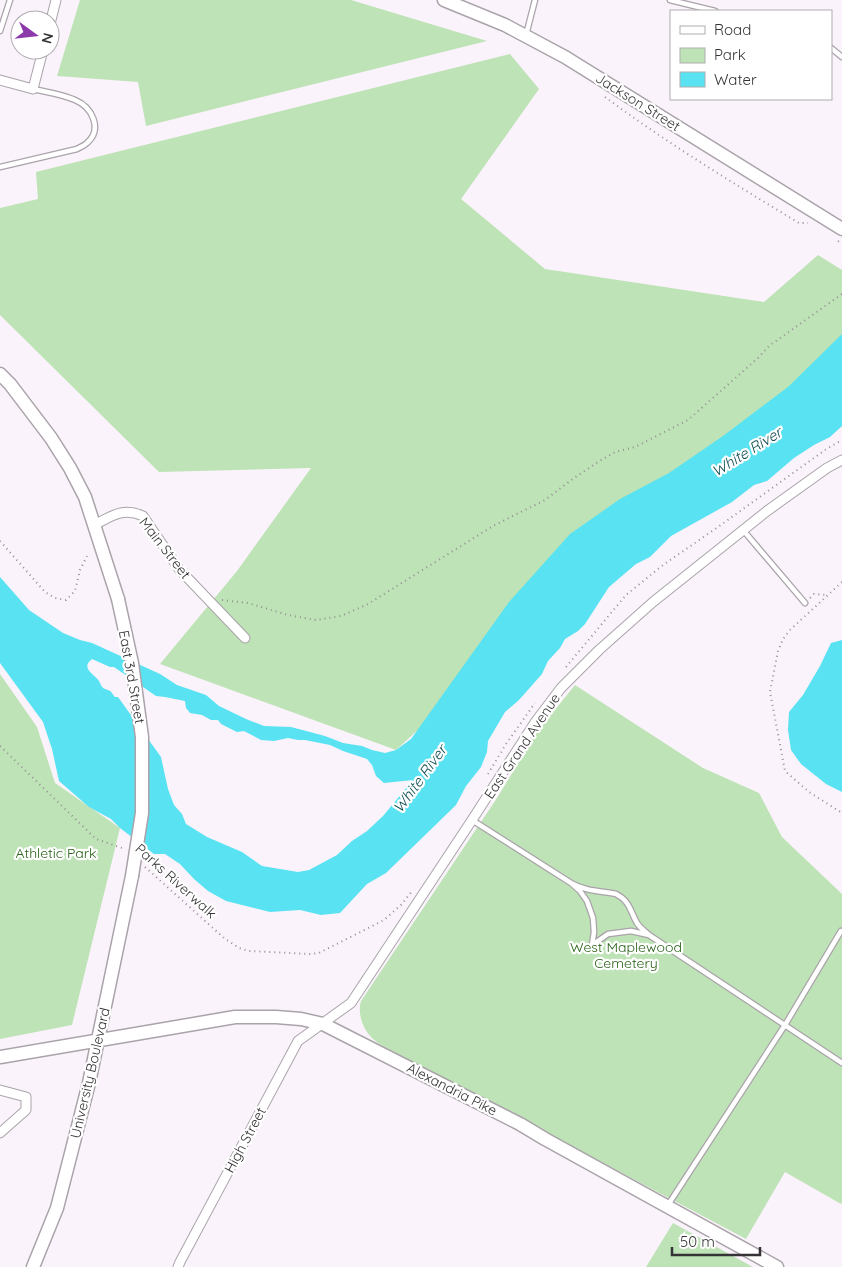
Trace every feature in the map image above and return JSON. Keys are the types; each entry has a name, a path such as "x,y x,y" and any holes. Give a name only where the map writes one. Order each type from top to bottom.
{"main road":[{"name":"Jackson Street","path":"444,0 505,25 566,57 842,229"},
{"name":"East 3rd Street","path":"0,374 10,384 51,438 79,485 85,497 118,599 132,664 142,737 142,812 132,876"},
{"name":"University Boulevard","path":"33,1267 57,1208 89,1083 132,876"},
{"name":"Alexandria Pike","path":"0,1057 235,1017 276,1017 323,1024 520,1124 777,1267"}],"street":[{"path":"0,80 33,89 40,60"},
{"name":"East Grand Avenue","path":"323,1024 351,1002 536,721 561,688 599,650 653,602 744,530 827,468 842,460"},
{"name":"Main Street","path":"94,525 118,513 133,512 143,516 179,569 245,638"},
{"name":"High Street","path":"178,1267 298,1041 323,1024"},
{"path":"0,1090 26,1097 26,1110 0,1133"}],"lane":[{"path":"0,31 10,0"},
{"path":"526,36 535,0"},
{"path":"670,0 711,10"},
{"path":"832,49 842,57"},
{"path":"0,167 76,149 87,143 95,132 95,122 90,112 82,104 74,99 33,89"},
{"path":"744,530 805,603"},
{"path":"472,820 579,888 620,896 629,905 638,925 650,935 842,1062"},
{"path":"571,883 580,891 590,909 594,932 592,945 608,934 631,931 650,935"},
{"path":"667,1206 785,1025 841,931"}],"path":[{"path":"599,93 726,179 799,223 809,223"},
{"path":"210,602 222,600 248,603 288,615 316,620 340,616 368,604 493,526 545,500 598,462 616,452 635,447 688,420 758,358 768,346 842,294"},
{"path":"0,541 45,592 55,598 66,600 75,591 80,570 87,556"},
{"path":"842,582 790,630 783,639 778,651 770,692 784,771 809,792 842,813"},
{"path":"805,603 814,594 828,596"},
{"name":"Parks Riverwalk","path":"0,746 96,839 124,848 132,854"},
{"name":"Parks Riverwalk","path":"146,867 224,938"}],"green space":[{"path":"80,0 351,0 487,41 146,126 138,82 57,76"},
{"path":"510,54 539,89 461,199 545,269 764,302 818,255 842,270 842,339 396,750 160,664 237,571 311,468 159,472 0,315 0,208 38,199 36,172"},
{"name":"Athletic Park","path":"0,674 37,727 55,783 120,828 72,1025 0,1039"},
{"name":"West Maplewood Cemetery","path":"575,685 703,768 759,793 782,837 842,894 841,1204 785,1172 746,1239 383,1046 369,1035 364,1026 360,1016 361,1001 497,798 537,732"},
{"path":"673,1223 753,1267 646,1267"}],"water":[{"name":"White River","path":"842,334 842,426 830,437 794,458 767,481 754,485 732,502 671,536 650,557 636,564 609,587 585,624 565,639 560,648 548,661 542,674 519,700 505,712 488,741 487,752 481,767 466,786 456,805 386,873 367,884 340,913 321,915 300,910 270,912 226,901 208,891 180,864 165,854 154,854 111,819 89,807 59,781 52,749 43,722 0,663 0,577 29,610 63,633 92,643 160,674 177,685 206,695 219,706 246,719 264,726 291,727 343,743 385,753 396,750 411,739 509,602 570,534 620,499 669,473 723,436 788,387","holes":["92,659 114,667 156,696 185,701 186,708 190,713 202,715 211,720 218,720 221,724 237,732 244,731 261,740 274,741 288,738 330,745 367,759 372,765 376,776 384,783 413,780 383,816 337,855 309,870 298,872 262,866 242,852 207,837 186,824 182,814 174,805 168,789 161,757 118,697 115,697 110,691 103,688 89,671 87,665"]},
{"path":"842,640 842,792 826,784 801,764 791,750 788,730 789,712 803,695 831,643"}]}
